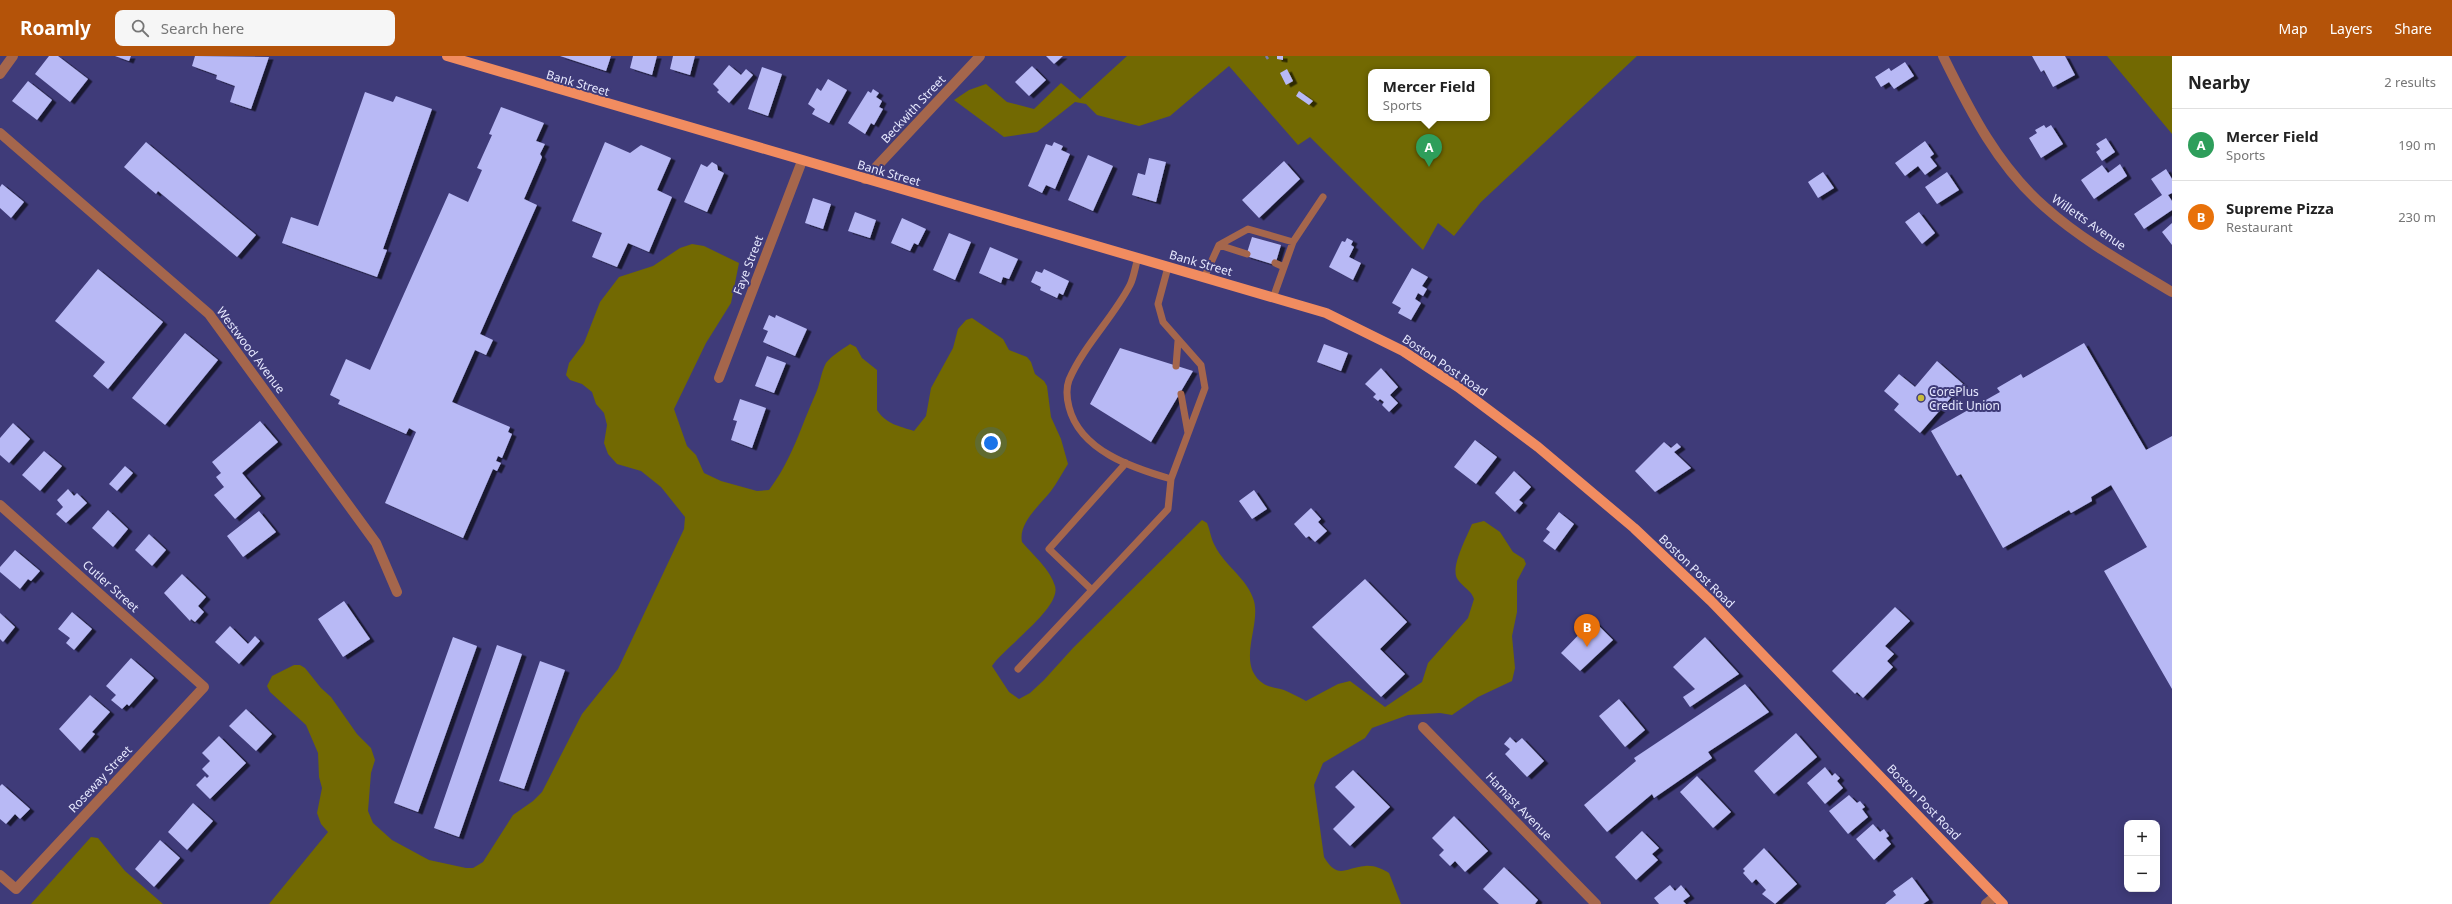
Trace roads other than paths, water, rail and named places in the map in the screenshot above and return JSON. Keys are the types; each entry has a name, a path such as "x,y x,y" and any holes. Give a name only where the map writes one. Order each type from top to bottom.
{"main road":[{"name":"Bank Street","path":"447,56 1326,313"},
{"name":"Boston Post Road","path":"1326,313 1403,351 1458,387 1538,447 1634,528 1711,601 2003,904"}],"street":[{"path":"0,74 14,56"},
{"name":"Willetts Avenue","path":"1943,56 1982,131 2024,187 2046,208 2084,236 2172,292"},
{"name":"Beckwith Street","path":"865,179 978,57"},
{"name":"Westwood Avenue","path":"0,133 209,314 376,543 397,592"},
{"name":"Faye Street","path":"719,378 802,161"},
{"name":"Cutler Street","path":"0,505 204,687"},
{"name":"Roseway Street","path":"0,875 16,889 204,687"},
{"name":"Hamast Avenue","path":"1423,727 1596,904"},
{"path":"1986,904 1996,896"}],"lane":[{"path":"1273,298 1293,242 1323,197"},
{"path":"1204,278 1219,245 1248,229 1293,242"},
{"path":"1219,245 1247,254"},
{"path":"1138,258 1131,283 1121,301 1068,381 1067,398 1078,428 1094,444 1138,469 1171,479"},
{"path":"1275,264 1284,267"},
{"path":"1018,669 1168,509 1171,479 1205,388 1201,366 1178,342 1163,322 1158,304 1168,267"},
{"path":"1176,366 1178,342"},
{"path":"1181,394 1188,433"},
{"path":"1092,590 1049,549 1126,463"}],"place":[{"name":"Mercer Field","path":"1429,167"},
{"name":"CorePlus Credit Union","path":"1921,398"},
{"name":"Supreme Pizza","path":"1587,647"}]}
